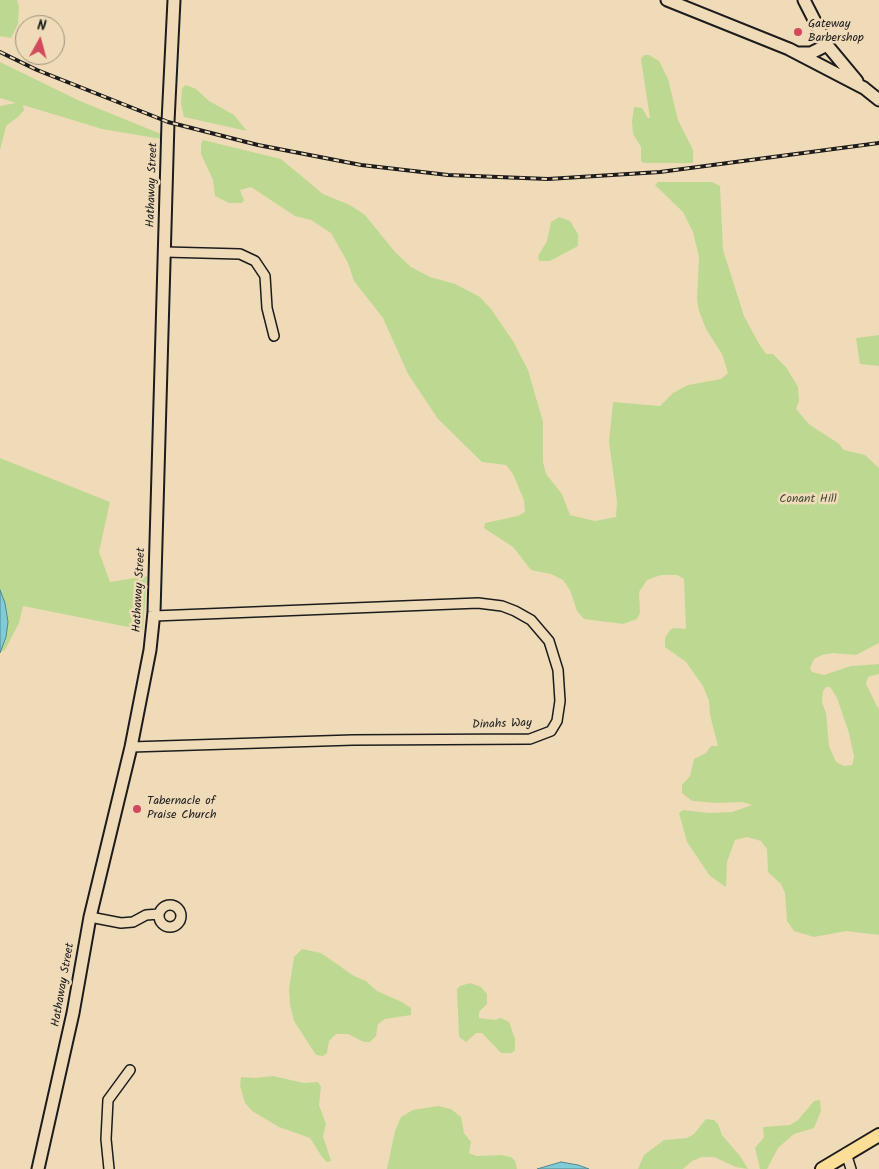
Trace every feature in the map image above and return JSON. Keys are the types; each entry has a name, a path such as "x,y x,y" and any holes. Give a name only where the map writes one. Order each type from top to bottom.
{"main road":[{"path":"822,1169 846,1153 879,1136"}],"street":[{"name":"Hathaway Street","path":"38,1169 74,1013 90,917 147,677 154,616 174,0"},
{"path":"667,0 810,59 864,88 879,100"},
{"path":"804,0 830,48 864,88"},
{"path":"797,53 811,53 830,48"},
{"path":"810,59 821,60 830,48"},
{"path":"165,252 240,254 255,262 265,276 267,308 274,336"},
{"name":"Dinahs Way","path":"131,747 353,740 530,739 551,731 557,721 560,701 558,670 549,641 531,620 502,606 478,603 154,616"},
{"path":"90,917 121,923 133,922 151,914 159,914"},
{"path":"109,1169 106,1139 108,1100 130,1070"},
{"path":"846,1153 851,1169"}],"green space":[{"path":"0,0 17,0 19,15 15,15 15,30 11,38 0,36"},
{"path":"644,55 649,55 659,61 668,79 678,120 693,150 693,163 643,163 641,161 641,147 633,134 632,121 634,107 642,108 648,118 650,118 641,59"},
{"path":"0,62 80,101 161,134 161,139 102,129 23,105 24,110 6,126 0,150 0,106 16,103 0,98"},
{"path":"186,85 196,89 209,101 234,115 247,131 184,117 181,104 182,88"},
{"name":"Conant Hill","path":"203,140 281,159 323,194 350,205 365,215 395,252 411,267 430,277 455,284 480,297 491,309 513,341 528,370 543,422 543,462 546,474 562,494 570,515 595,521 616,517 617,501 609,442 613,402 660,406 673,393 688,385 721,379 728,373 722,354 706,329 699,311 697,300 699,257 693,232 683,212 655,185 658,182 712,182 720,186 723,250 744,316 758,342 766,354 773,354 786,367 798,387 799,401 796,409 810,425 838,443 844,450 865,455 879,468 879,643 856,655 833,653 822,655 814,659 810,668 812,672 824,675 851,666 879,664 879,674 868,677 866,684 879,710 879,935 846,931 814,937 794,931 787,921 785,893 781,884 768,872 767,849 761,841 747,837 735,840 727,862 726,887 710,876 687,842 679,813 683,810 709,813 732,812 752,805 742,802 692,801 682,793 682,785 690,776 694,759 706,753 711,746 718,746 710,715 709,701 703,686 686,662 665,647 665,638 670,630 673,628 686,629 684,579 677,575 661,575 647,580 639,592 640,613 637,619 623,624 584,619 577,611 570,590 563,580 551,574 531,570 513,547 484,528 485,523 518,516 525,512 524,500 513,474 506,465 482,462 438,419 408,374 383,318 354,281 348,263 331,233 311,220 295,216 251,187 240,190 244,200 242,203 229,203 215,196 213,180 201,154 201,143","holes":["826,687 830,687 837,698 849,733 854,757 852,765 844,766 836,762 829,746 826,713 822,702 823,691"]},
{"path":"559,217 570,221 578,234 578,246 550,261 539,261 538,256 547,241 551,222"},
{"path":"879,335 879,366 860,364 856,338"},
{"path":"0,458 110,502 99,552 110,582 147,576 143,630 23,606 19,623 5,650 0,652 8,622 5,603 0,602"},
{"path":"302,949 321,953 354,976 366,981 377,991 402,1002 411,1008 411,1015 385,1019 378,1024 376,1036 370,1042 364,1042 348,1034 336,1034 329,1041 327,1053 323,1056 316,1055 294,1021 290,1005 289,989 294,957"},
{"path":"470,983 481,987 487,994 487,1004 479,1012 479,1018 495,1020 501,1018 509,1022 515,1039 515,1050 512,1053 501,1053 482,1033 476,1033 466,1042 459,1037 457,989"},
{"path":"273,1076 304,1083 318,1082 321,1087 319,1105 326,1124 323,1136 331,1161 327,1162 322,1157 310,1138 279,1127 252,1111 245,1103 240,1086 241,1077"},
{"path":"820,1100 821,1111 814,1128 794,1134 778,1148 767,1169 760,1169 755,1148 764,1137 763,1127 790,1125 798,1120 814,1101"},
{"path":"438,1106 451,1109 461,1117 464,1133 471,1142 469,1153 476,1156 501,1155 511,1157 515,1161 517,1169 387,1169 395,1131 401,1117 413,1110"},
{"path":"706,1119 714,1120 718,1124 722,1135 740,1156 748,1169 736,1167 714,1157 702,1157 692,1161 683,1169 638,1169 644,1155 664,1140 687,1138 694,1134"}],"water":[{"path":"0,590 5,603 8,622 6,637 0,653"},
{"path":"561,1162 578,1165 589,1169 537,1169"}],"railway":[{"path":"0,52 37,70 168,122 258,145 361,165 448,175 548,179 660,172 879,143"}],"place":[{"name":"Gateway Barbershop","path":"798,32"},
{"name":"Tabernacle of Praise Church","path":"137,809"}]}
